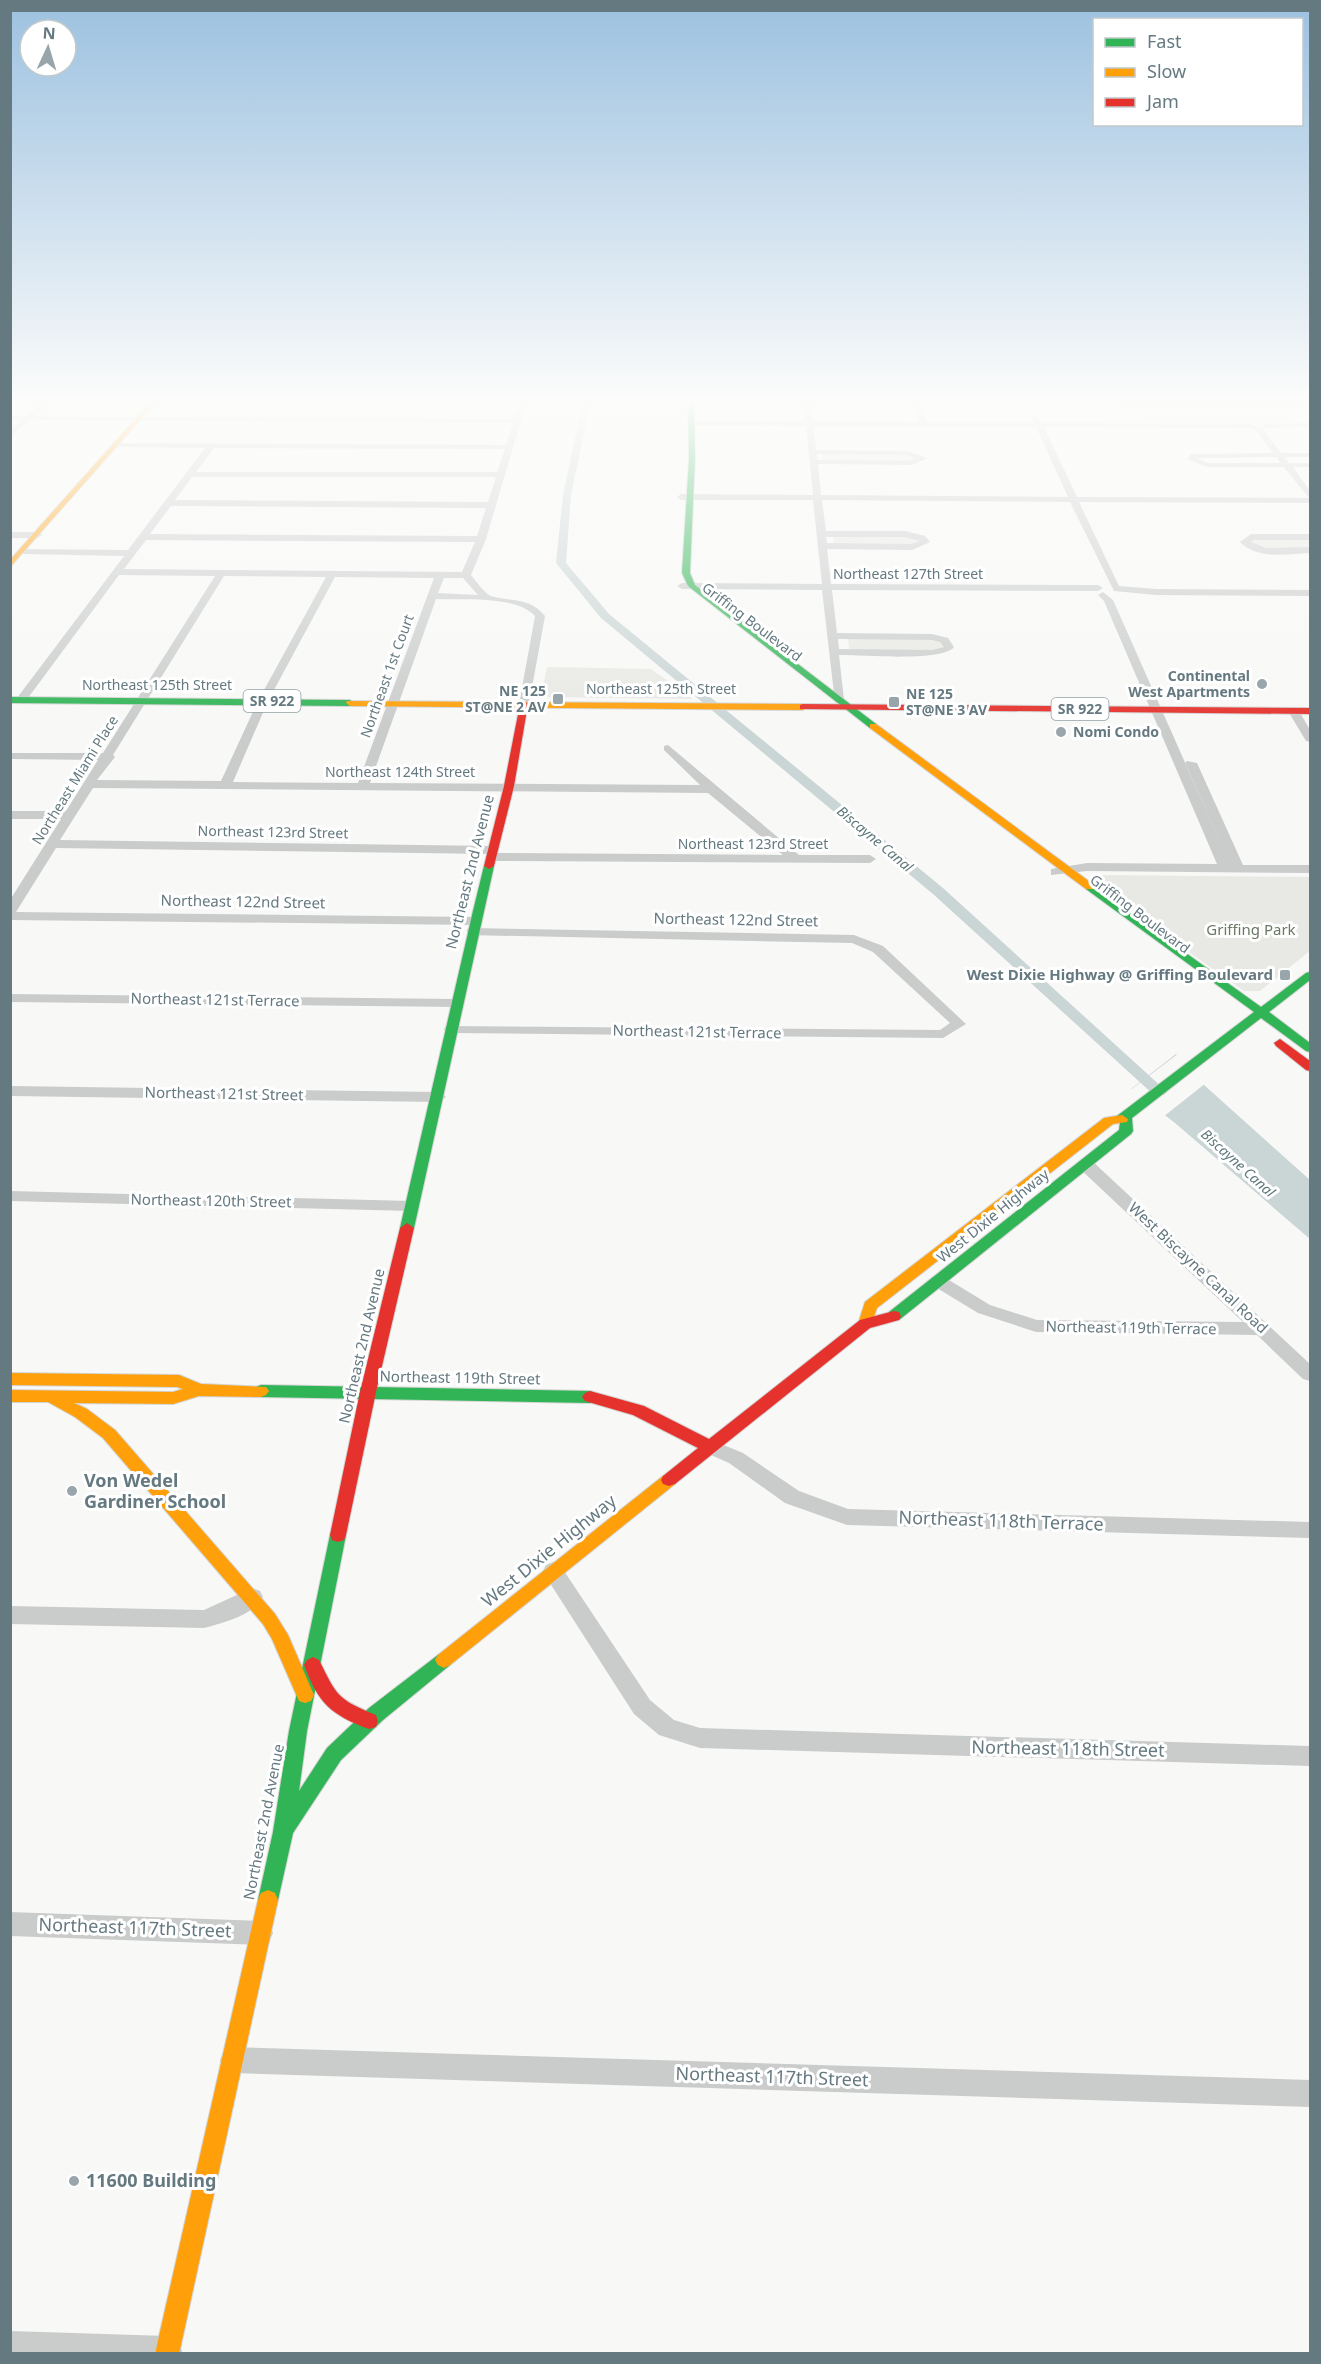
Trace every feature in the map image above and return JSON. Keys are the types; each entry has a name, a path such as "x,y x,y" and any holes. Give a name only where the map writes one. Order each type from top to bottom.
{"main road":[{"path":"10,566 59,510"},
{"name":"Griffing Boulevard","path":"685,510 683,542 677,572 689,588 917,765 1060,871 1257,1016 1311,1048"},
{"name":"Northeast 125th Street","path":"16,700 692,706 841,704 1311,711"},
{"name":"Northeast 2nd Avenue","path":"167,2352 282,1832 305,1695 368,1392 438,1097 455,1003 509,786 524,704"},
{"name":"West Dixie Highway","path":"865,1324 870,1306 1109,1121 1126,1119 1311,975"},
{"name":"Griffing Boulevard","path":"1257,1016 1311,1067"},
{"name":"West Dixie Highway","path":"282,1832 334,1754 369,1721 709,1446 865,1324 890,1319 938,1281 1126,1131 1126,1119"},
{"name":"Northeast 119th Street","path":"10,1379 179,1381 199,1390"},
{"name":"Northeast 119th Street","path":"10,1396 173,1398 199,1390 605,1398 643,1410 709,1446"},
{"path":"42,1396 70,1407 104,1429 252,1597 279,1635 305,1695"},
{"path":"312,1662 322,1693 333,1706 369,1721"}],"street":[{"path":"16,700 118,572 162,510"},
{"path":"466,575 481,539 489,510"},
{"path":"819,510 841,704"},
{"path":"1073,510 1095,570"},
{"path":"1074,510 1117,592 1134,647"},
{"path":"822,534 905,534 922,538 925,542 912,547 824,546"},
{"path":"10,535 37,535"},
{"path":"144,537 481,539"},
{"path":"1311,537 1251,537 1245,542 1251,547 1261,549 1311,550"},
{"path":"23,551 131,553"},
{"path":"118,572 466,575 486,598"},
{"name":"Northeast Miami Place","path":"10,911 69,815 109,757 221,573"},
{"path":"225,786 263,701 332,574"},
{"name":"Northeast 1st Court","path":"362,787 440,575"},
{"name":"Northeast 127th Street","path":"689,588 1100,589 1117,592"},
{"path":"1100,589 1134,647 1232,868"},
{"path":"1117,592 1311,593"},
{"name":"Northeast 2nd Avenue","path":"432,597 486,598 513,601 535,608 540,616 524,704"},
{"path":"834,636 932,638 944,640 950,647 945,651 933,653 836,652"},
{"path":"1294,711 1311,739"},
{"path":"668,748 711,789 796,859"},
{"path":"10,756 109,757"},
{"name":"Northeast 124th Street","path":"90,784 711,789"},
{"path":"10,815 69,815"},
{"name":"Northeast 123rd Street","path":"52,844 492,854 870,859"},
{"path":"1060,871 1311,869"},
{"name":"Northeast 122nd Street","path":"10,916 474,926 854,939 878,949 959,1024 943,1034"},
{"name":"Northeast 121st Terrace","path":"10,998 455,1003"},
{"name":"Northeast 121st Terrace","path":"451,1029 943,1034"},
{"name":"Northeast 121st Street","path":"10,1091 438,1097"},
{"name":"West Biscayne Canal Road","path":"1085,1164 1311,1374"},
{"name":"Northeast 120th Street","path":"10,1196 411,1206"},
{"name":"Northeast 119th Terrace","path":"938,1281 984,1308 1036,1326 1263,1329"},
{"name":"Northeast 118th Terrace","path":"709,1446 736,1458 792,1497 847,1517 1311,1530"},
{"name":"Northeast 118th Street","path":"553,1571 642,1707 667,1728 699,1738 1311,1756"},
{"path":"10,1615 204,1618 221,1614 252,1597"},
{"name":"Northeast 117th Street","path":"10,1924 260,1933"},
{"name":"Northeast 117th Street","path":"233,2060 1311,2094"},
{"path":"10,2346 167,2352"}],"green space":[{"path":"906,535 922,541 917,545 834,544 833,536"},
{"path":"1310,538 1310,549 1252,546 1248,540"},
{"path":"848,638 937,640 945,646 938,651 849,650"},
{"path":"547,667 651,669 693,699 541,697"},
{"name":"Griffing Park","path":"1101,875 1310,877 1310,951 1260,991 1244,991 1091,883"}],"water":[{"path":"1176,1054 1204,1085 1310,1180 1310,1239 1175,1123 1131,1089"}],"pier":[{"path":"1179,1053 1206,1083 1163,1117 1129,1091"}],"waterway":[{"name":"Biscayne Canal","path":"566,510 561,563 605,616 938,891 1159,1092"}],"traffic: fast":[{"path":"689,510 686,573 692,586 873,726"},
{"path":"10,700 350,703"},
{"path":"407,1228 489,866"},
{"path":"1090,887 1310,1048"},
{"path":"1122,1119 1310,975"},
{"path":"894,1316 1126,1131 1126,1119"},
{"path":"261,1391 590,1397"},
{"path":"268,1900 283,1832 298,1731 338,1535"},
{"path":"287,1826 334,1754 376,1714 444,1660"}],"traffic: slow":[{"path":"10,565 58,510"},
{"path":"350,703 803,707"},
{"path":"873,726 1090,887"},
{"path":"865,1324 870,1306 1109,1121 1122,1119"},
{"path":"10,1379 179,1381 199,1390"},
{"path":"10,1396 173,1398 199,1390 261,1391"},
{"path":"55,1400 81,1413 109,1434 269,1619 279,1635 305,1695"},
{"path":"444,1660 669,1480"},
{"path":"167,2354 268,1900"}],"traffic: jam":[{"path":"489,866 509,786 524,704"},
{"path":"803,707 1310,711"},
{"path":"1280,1043 1310,1067"},
{"path":"338,1535 368,1392 407,1228"},
{"path":"669,1480 865,1324 894,1316"},
{"path":"590,1397 638,1410 709,1446"},
{"path":"313,1665 327,1695 340,1707 369,1721"}],"place":[{"name":"Continental West Apartments","path":"1262,684"},
{"name":"NE 125 ST@NE 2 AV","path":"558,699"},
{"name":"NE 125 ST@NE 3 AV","path":"894,702"},
{"name":"Nomi Condo","path":"1061,732"},
{"name":"West Dixie Highway @ Griffing Boulevard","path":"1285,975"},
{"name":"Von Wedel Gardiner School","path":"72,1491"},
{"name":"11600 Building","path":"74,2181"}]}
